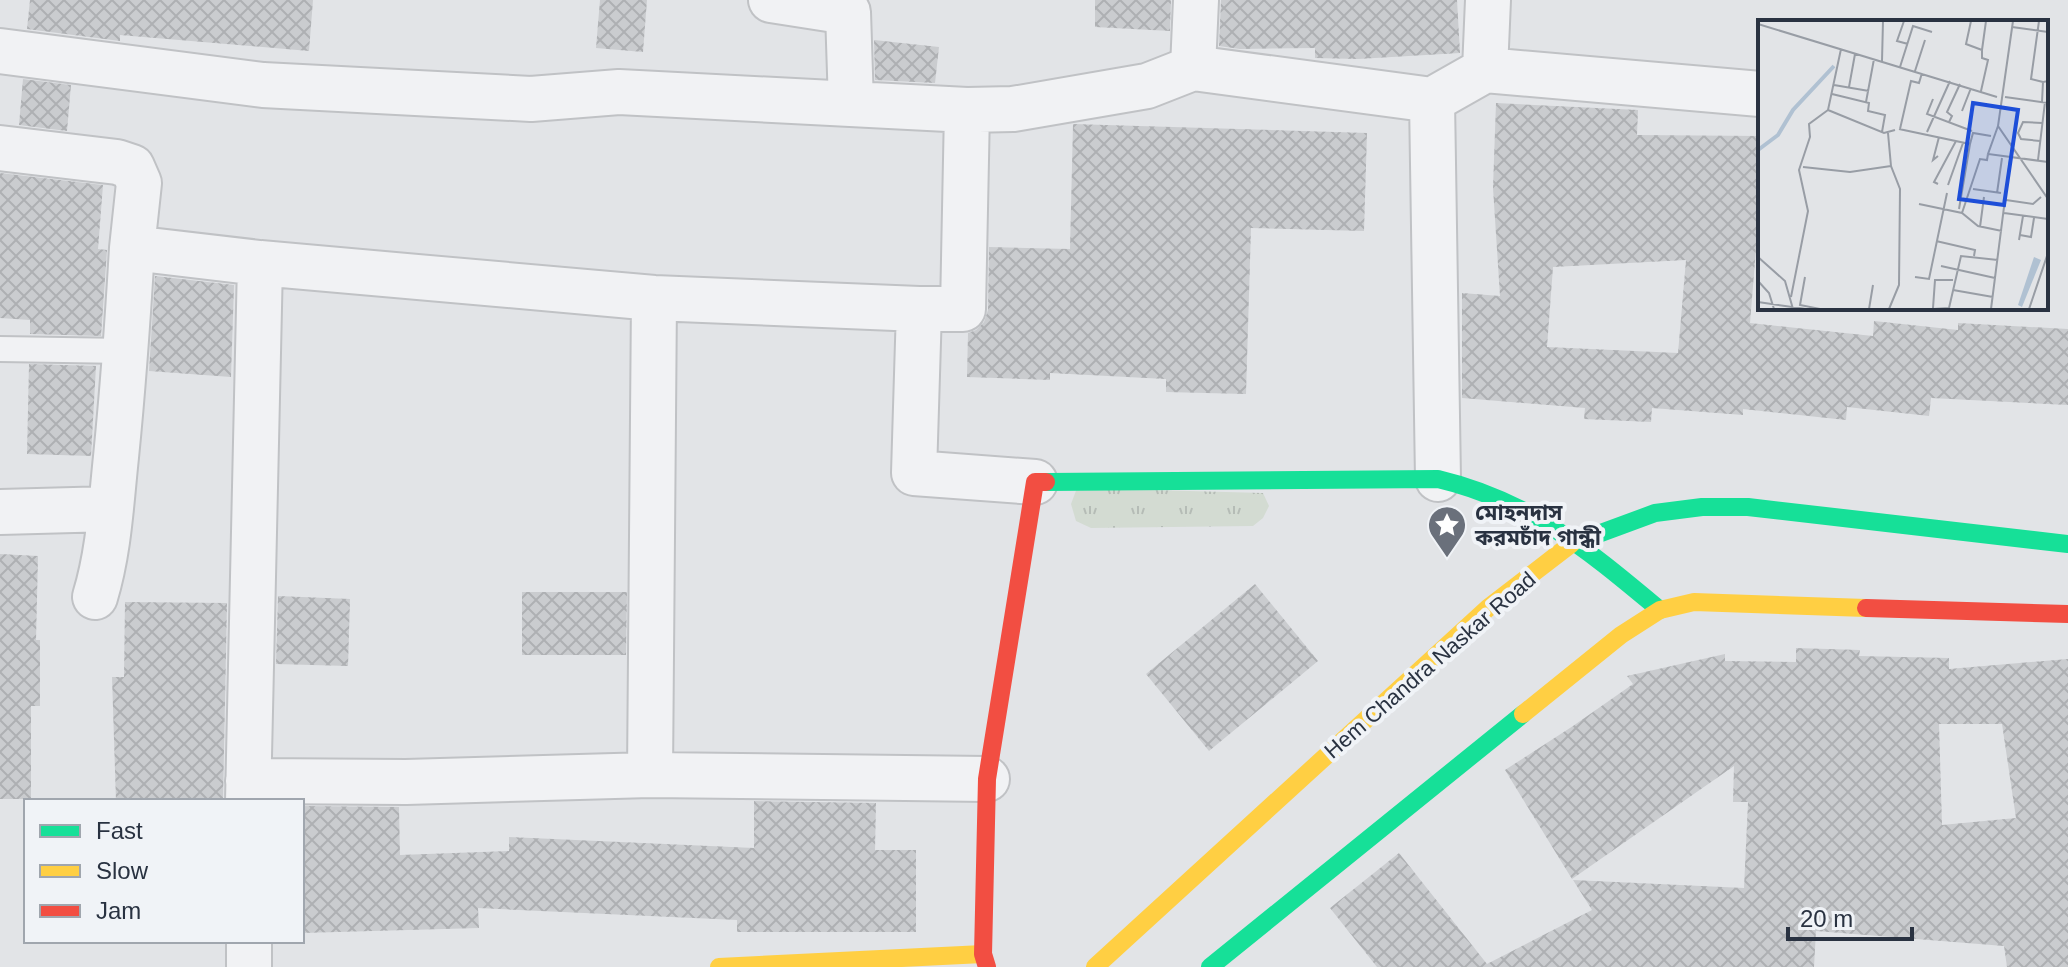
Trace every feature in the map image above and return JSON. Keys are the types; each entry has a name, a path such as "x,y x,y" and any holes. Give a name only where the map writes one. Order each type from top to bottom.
{"main road":[{"path":"719,967 985,961 987,779 1035,482 1438,479 1505,500 1575,541 1660,610"},
{"name":"Hem Chandra Naskar Road","path":"1095,967 1488,608 1575,541 1655,513 1702,507 1748,507 2068,544"},
{"path":"1210,967 1621,635 1660,610 1694,602 2068,614"}],"street":[{"path":"771,0 848,12 851,104"},
{"path":"1193,68 1196,0"},
{"path":"1485,70 1488,0"},
{"path":"0,51 279,86 531,99 619,92 967,110 1013,109 1147,86 1193,68 1432,100 1485,70 1758,94"},
{"path":"1432,100 1438,479"},
{"path":"132,248 260,263 654,298 963,309 967,110"},
{"path":"0,148 117,162 132,167 139,183 111,509 105,564 95,597"},
{"path":"260,263 248,791 406,782 650,775 987,779"},
{"path":"650,775 654,298"},
{"path":"919,309 914,473 1035,482"},
{"path":"0,512 111,509"},
{"path":"249,943 249,967"}],"lane":[{"path":"0,349 126,351"}],"green space":[{"path":"1077,488 1263,493 1269,506 1263,518 1253,526 1091,528 1076,521 1071,504"}],"building":[{"path":"30,0 313,0 309,51 120,35 120,41 27,29"},
{"path":"600,0 647,0 643,52 596,48"},
{"path":"1095,0 1171,0 1170,31 1095,27"},
{"path":"1221,0 1457,0 1460,53 1358,59 1315,58 1315,48 1240,49 1219,46"},
{"path":"874,40 939,47 935,83 875,80"},
{"path":"23,79 71,85 67,131 19,125"},
{"path":"1496,103 1638,110 1637,135 1758,136 1758,237 1750,323 1873,336 1874,321 1958,330 1958,323 2068,329 2068,405 1931,398 1929,416 1847,407 1846,420 1743,409 1743,415 1652,408 1651,422 1584,419 1585,408 1462,398 1462,293 1500,296 1493,188","holes":["1686,260 1678,353 1547,347 1553,267"]},
{"path":"1073,124 1367,133 1364,231 1251,228 1246,394 1166,392 1166,379 1050,373 1050,380 967,377 968,333 984,322 988,310 989,247 1070,249"},
{"path":"0,173 103,185 98,249 107,250 101,336 30,334 30,320 0,318"},
{"path":"155,276 234,285 231,377 149,371"},
{"path":"29,364 99,366 96,366 91,456 27,454"},
{"path":"0,554 38,556 36,640 40,640 40,706 31,706 31,799 0,799"},
{"path":"1255,584 1318,661 1209,751 1146,674"},
{"path":"522,592 627,592 626,655 522,655"},
{"path":"278,596 350,599 348,666 276,664"},
{"path":"125,602 227,603 223,799 116,799 112,677 124,677"},
{"path":"1796,648 1860,650 1859,656 1949,658 1949,669 2068,659 2068,967 2007,967 2004,946 1816,931 1814,967 1377,967 1330,908 1399,853 1487,964 1592,910 1573,880 1744,888 1748,802 1733,802 1734,766 1572,879 1505,770 1633,684 1627,676 1725,654 1725,661 1796,662","holes":["1939,724 2002,724 2016,818 1942,825"]},
{"path":"754,801 876,803 875,850 916,850 916,932 737,932 737,920 478,908 479,928 304,933 304,806 399,807 400,855 509,851 509,837 754,848"}],"traffic: fast":[{"path":"1046,482 1438,479 1502,500 1530,515 1583,548 1660,610"},
{"path":"1571,544 1655,513 1702,507 1748,507 2068,544"},
{"path":"1210,967 1523,714"}],"traffic: slow":[{"path":"1095,967 1488,608 1571,544"},
{"path":"1523,714 1621,635 1660,610 1694,602 1866,608"},
{"path":"719,967 983,954"}],"traffic: jam":[{"path":"987,967 983,954 987,779 1035,482 1046,482"},
{"path":"1866,608 2068,614"}],"place":[{"name":"মোহনদাস করমচাঁদ গান্ধী","path":"1447,559"}]}
